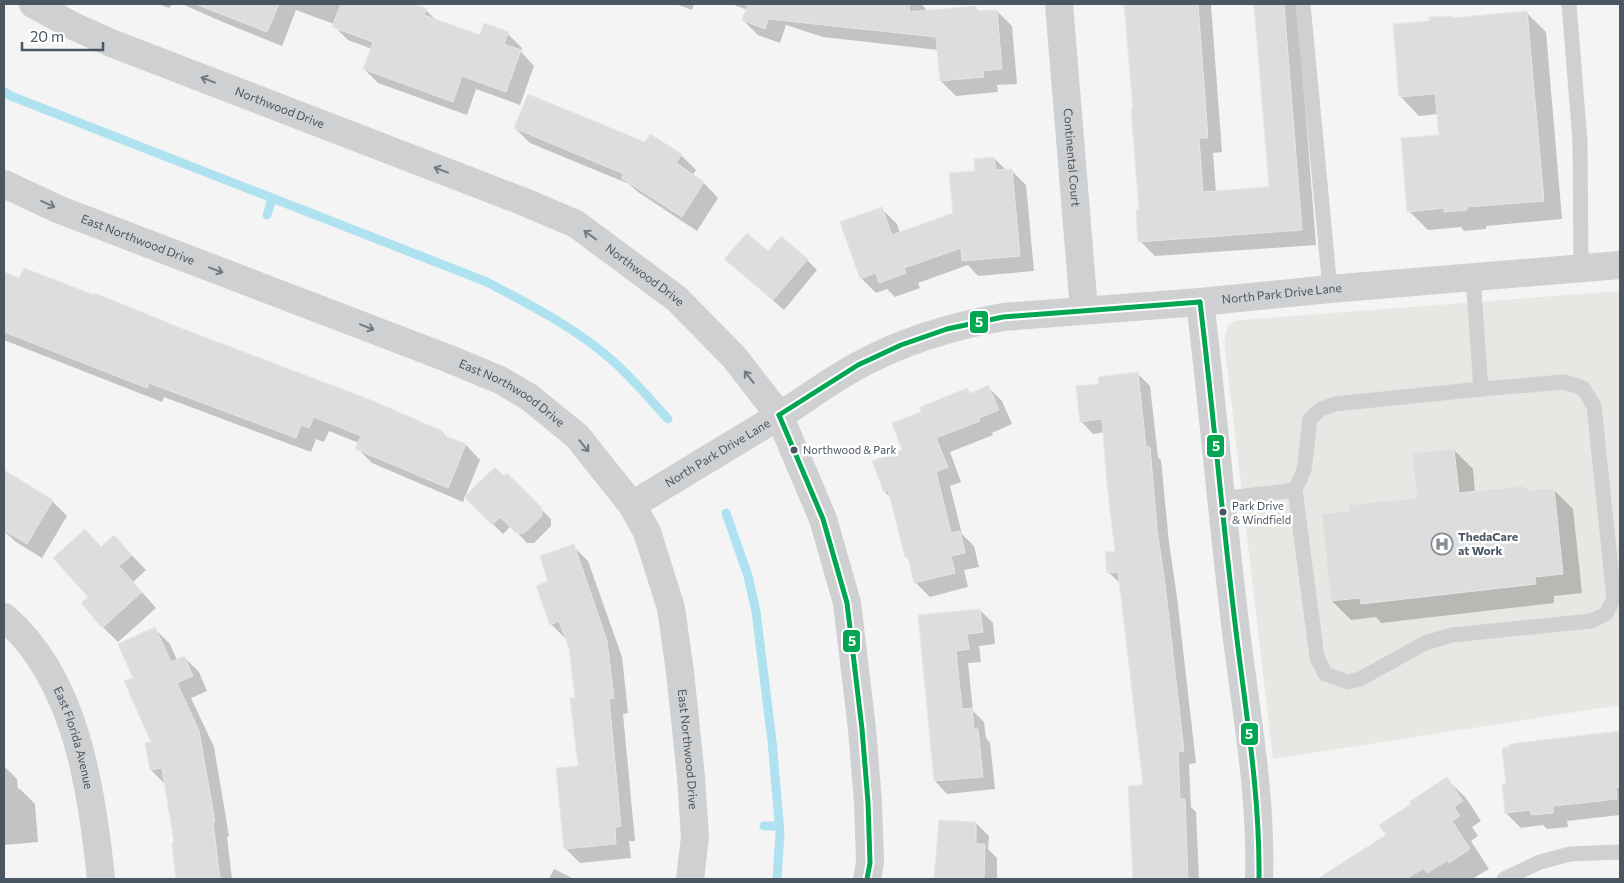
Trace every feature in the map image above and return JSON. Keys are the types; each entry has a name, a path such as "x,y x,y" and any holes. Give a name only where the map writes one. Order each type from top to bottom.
{"street":[{"name":"Northwood Drive","path":"33,4 73,26 110,43 522,201 576,224 677,298 734,357 779,415 823,519 846,603 862,729 868,802 870,863 867,879"},
{"name":"Continental Court","path":"1059,4 1084,310"},
{"name":"East Northwood Drive","path":"4,184 60,210 438,354 500,380 529,397 577,436 632,505 647,532 671,608 692,778 694,837 690,879"},
{"name":"North Park Drive Lane","path":"632,505 858,365 901,345 947,329 975,322 1004,317 1200,302 1330,289 1620,265"},
{"path":"1200,302 1212,403 1220,499 1256,798 1260,853 1259,879"},
{"name":"East Florida Avenue","path":"4,616 15,626 48,669 69,715 84,769 95,824 101,879"}],"lane":[{"path":"1303,4 1330,289"},
{"path":"1569,4 1580,141 1581,268"},
{"path":"1472,277 1481,389"},
{"path":"1564,382 1583,388 1594,406 1614,598 1606,614 1592,621 1452,635 1425,643 1360,679 1348,682 1325,674 1317,658 1295,490 1304,470 1310,419 1321,409 1335,404 1481,389 1564,382"},
{"path":"1220,499 1295,490"},
{"path":"1504,879 1540,862 1570,854 1620,852"}],"shaded area":[{"path":"1620,291 1620,705 1273,759 1225,349 1225,336 1228,326 1234,321 1241,320"}],"building":[{"path":"198,4 279,4 267,32"},
{"path":"341,4 414,4 427,9 424,15 480,35 484,23 509,32 504,44 521,50 506,92 462,76 453,102 363,69 373,42 332,27"},
{"path":"748,4 910,4 909,12 976,6 977,11 997,10 1002,69 983,71 984,77 940,81 936,37 768,19 765,29 742,20"},
{"path":"1124,4 1198,4 1208,138 1199,138 1203,192 1269,187 1254,4 1284,4 1302,230 1138,242 1136,210 1139,210"},
{"path":"1527,11 1544,201 1467,207 1467,210 1444,212 1444,208 1407,212 1401,138 1439,135 1435,94 1399,97 1393,24 1429,21 1429,17 1451,16 1452,18"},
{"path":"528,94 645,142 650,134 682,154 676,163 704,182 682,217 621,178 624,174 514,128"},
{"path":"994,157 996,170 1012,169 1020,256 962,261 961,248 904,268 906,273 879,283 876,273 860,279 840,222 882,207 892,235 953,213 949,173 975,171 974,159"},
{"path":"747,233 768,251 781,236 808,259 773,300 724,259"},
{"path":"24,268 94,295 95,293 178,327 371,400 442,431 441,434 466,444 448,488 355,449 361,436 314,417 309,428 301,425 296,438 149,383 147,388 4,332 4,272 19,278"},
{"path":"1138,372 1146,447 1150,447 1157,529 1184,751 1178,752 1180,799 1185,799 1188,879 1133,879 1128,786 1143,785 1118,572 1107,573 1105,552 1115,551 1102,419 1080,422 1076,386 1099,384 1098,377"},
{"path":"988,385 999,410 979,418 980,421 936,438 948,467 936,472 951,533 960,531 965,553 951,556 955,573 914,583 908,557 905,557 888,490 884,492 872,461 902,450 892,423 921,412 920,407 967,388 969,394"},
{"name":"ThedaCare at Work","path":"1454,449 1459,493 1524,486 1525,491 1554,488 1563,574 1535,577 1536,584 1361,604 1360,598 1331,601 1322,514 1350,511 1349,505 1417,498 1412,453"},
{"path":"495,467 504,476 507,473 542,508 542,516 524,533 516,533 500,517 492,525 464,497"},
{"path":"4,470 53,500 27,544 4,530"},
{"path":"85,529 101,547 114,535 132,555 119,566 142,592 102,628 81,603 88,597 53,558"},
{"path":"574,544 607,641 614,698 609,699 621,826 615,827 616,844 564,849 556,768 578,766 570,698 575,698 569,648 559,621 550,625 536,586 548,581 540,556"},
{"path":"980,609 983,632 967,634 969,649 956,651 962,709 972,708 974,729 978,729 983,777 934,781 918,615"},
{"path":"155,627 171,662 184,656 193,676 177,683 199,731 215,822 213,822 220,879 176,879 172,843 174,842 162,768 150,770 145,743 151,742 124,681 133,678 118,644"},
{"path":"1620,731 1620,787 1616,787 1617,799 1553,806 1553,813 1531,815 1530,810 1505,813 1502,784 1506,784 1502,748 1509,747 1509,744"},
{"path":"1447,777 1463,801 1454,807 1460,816 1452,821 1470,849 1449,863 1448,860 1427,873 1424,868 1406,879 1317,879 1386,835 1379,825"},
{"path":"939,820 976,822 976,844 985,844 984,879 934,879"}],"waterway":[{"path":"4,92 487,282 552,318 599,349 628,375 668,419"},
{"path":"267,215 272,199"},
{"path":"726,513 748,576 756,612 772,741 780,833 777,879"},
{"path":"764,826 779,826"}],"transit line":[{"name":"5","path":"1200,302 1230,583 1251,750 1257,814 1259,879"},
{"name":"5","path":"779,415 858,365 901,345 947,329 1003,317 1200,302"},
{"name":"5","path":"779,415 823,519 847,603 862,729 868,802 870,863 867,879"}],"place":[{"name":"Northwood & Park","path":"794,450"},
{"name":"Park Drive & Windfield","path":"1223,512"},
{"name":"ThedaCare at Work","path":"1442,544"}]}
